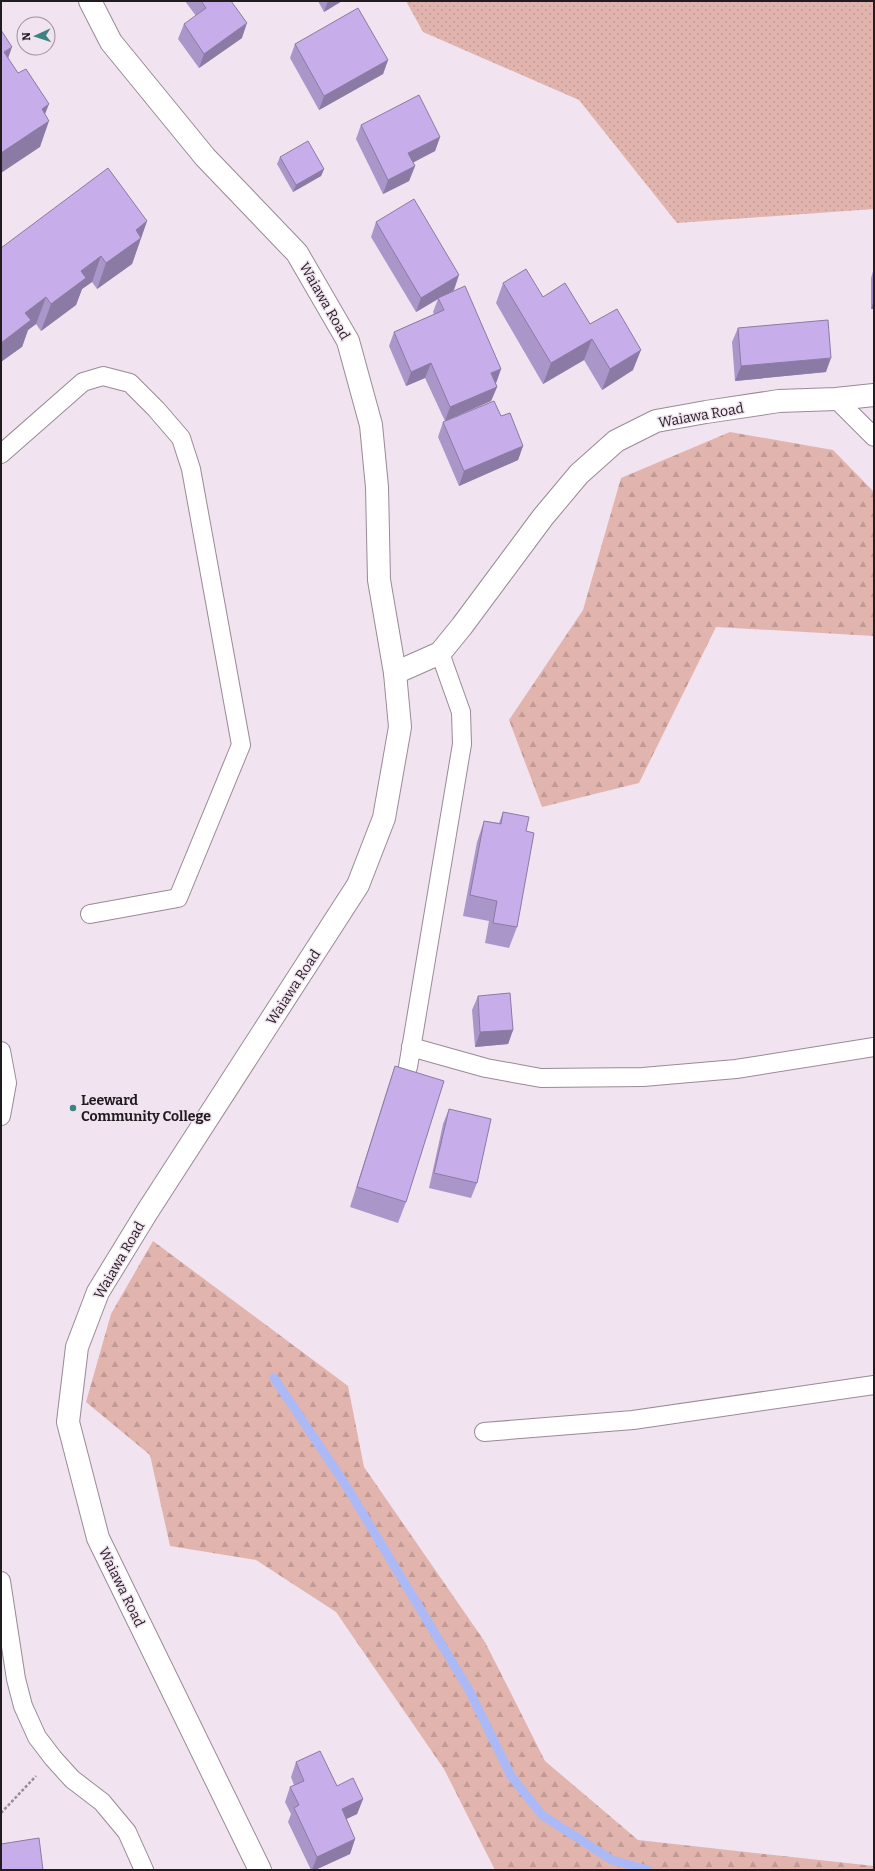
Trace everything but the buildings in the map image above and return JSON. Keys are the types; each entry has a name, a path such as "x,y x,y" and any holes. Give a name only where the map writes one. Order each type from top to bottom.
{"street":[{"name":"Waiawa Road","path":"90,1 111,42 200,151 297,253 348,341 371,425 377,487 379,580 396,673 400,726 384,818 358,886 147,1212 98,1292 77,1347 68,1422 98,1538 260,1870"},
{"name":"Waiawa Road","path":"396,673 440,653 462,626 543,516 579,474 616,441 656,421 684,416 779,401 836,399 874,395"}],"lane":[{"path":"1,454 83,382 103,376 130,383 156,409 181,438 191,469 241,744 178,898 90,914"},
{"path":"836,399 874,437"},
{"path":"408,1066 462,744 461,712 440,653"},
{"path":"411,1047 486,1068 541,1078 643,1077 736,1069 874,1047"},
{"path":"1,1051 7,1083 1,1116"},
{"path":"484,1432 633,1420 874,1385"},
{"path":"1,1580 16,1679 23,1706 37,1737 72,1779 102,1802 127,1832 144,1870"}],"path":[{"path":"1,1814 53,1758"}],"green space":[{"path":"406,1 874,1 874,209 677,223 579,100 423,32"},
{"path":"730,432 833,450 874,492 874,636 716,627 639,783 542,807 509,720 583,610 621,478"},
{"path":"153,1241 348,1386 364,1467 485,1642 545,1761 638,1840 874,1866 874,1870 495,1870 444,1769 336,1612 256,1560 170,1546 150,1455 86,1402 111,1314"}],"waterway":[{"path":"274,1378 345,1484 469,1690 511,1776 542,1815 612,1860 648,1870"}],"place":[{"name":"Leeward Community College","path":"73,1108"}]}
